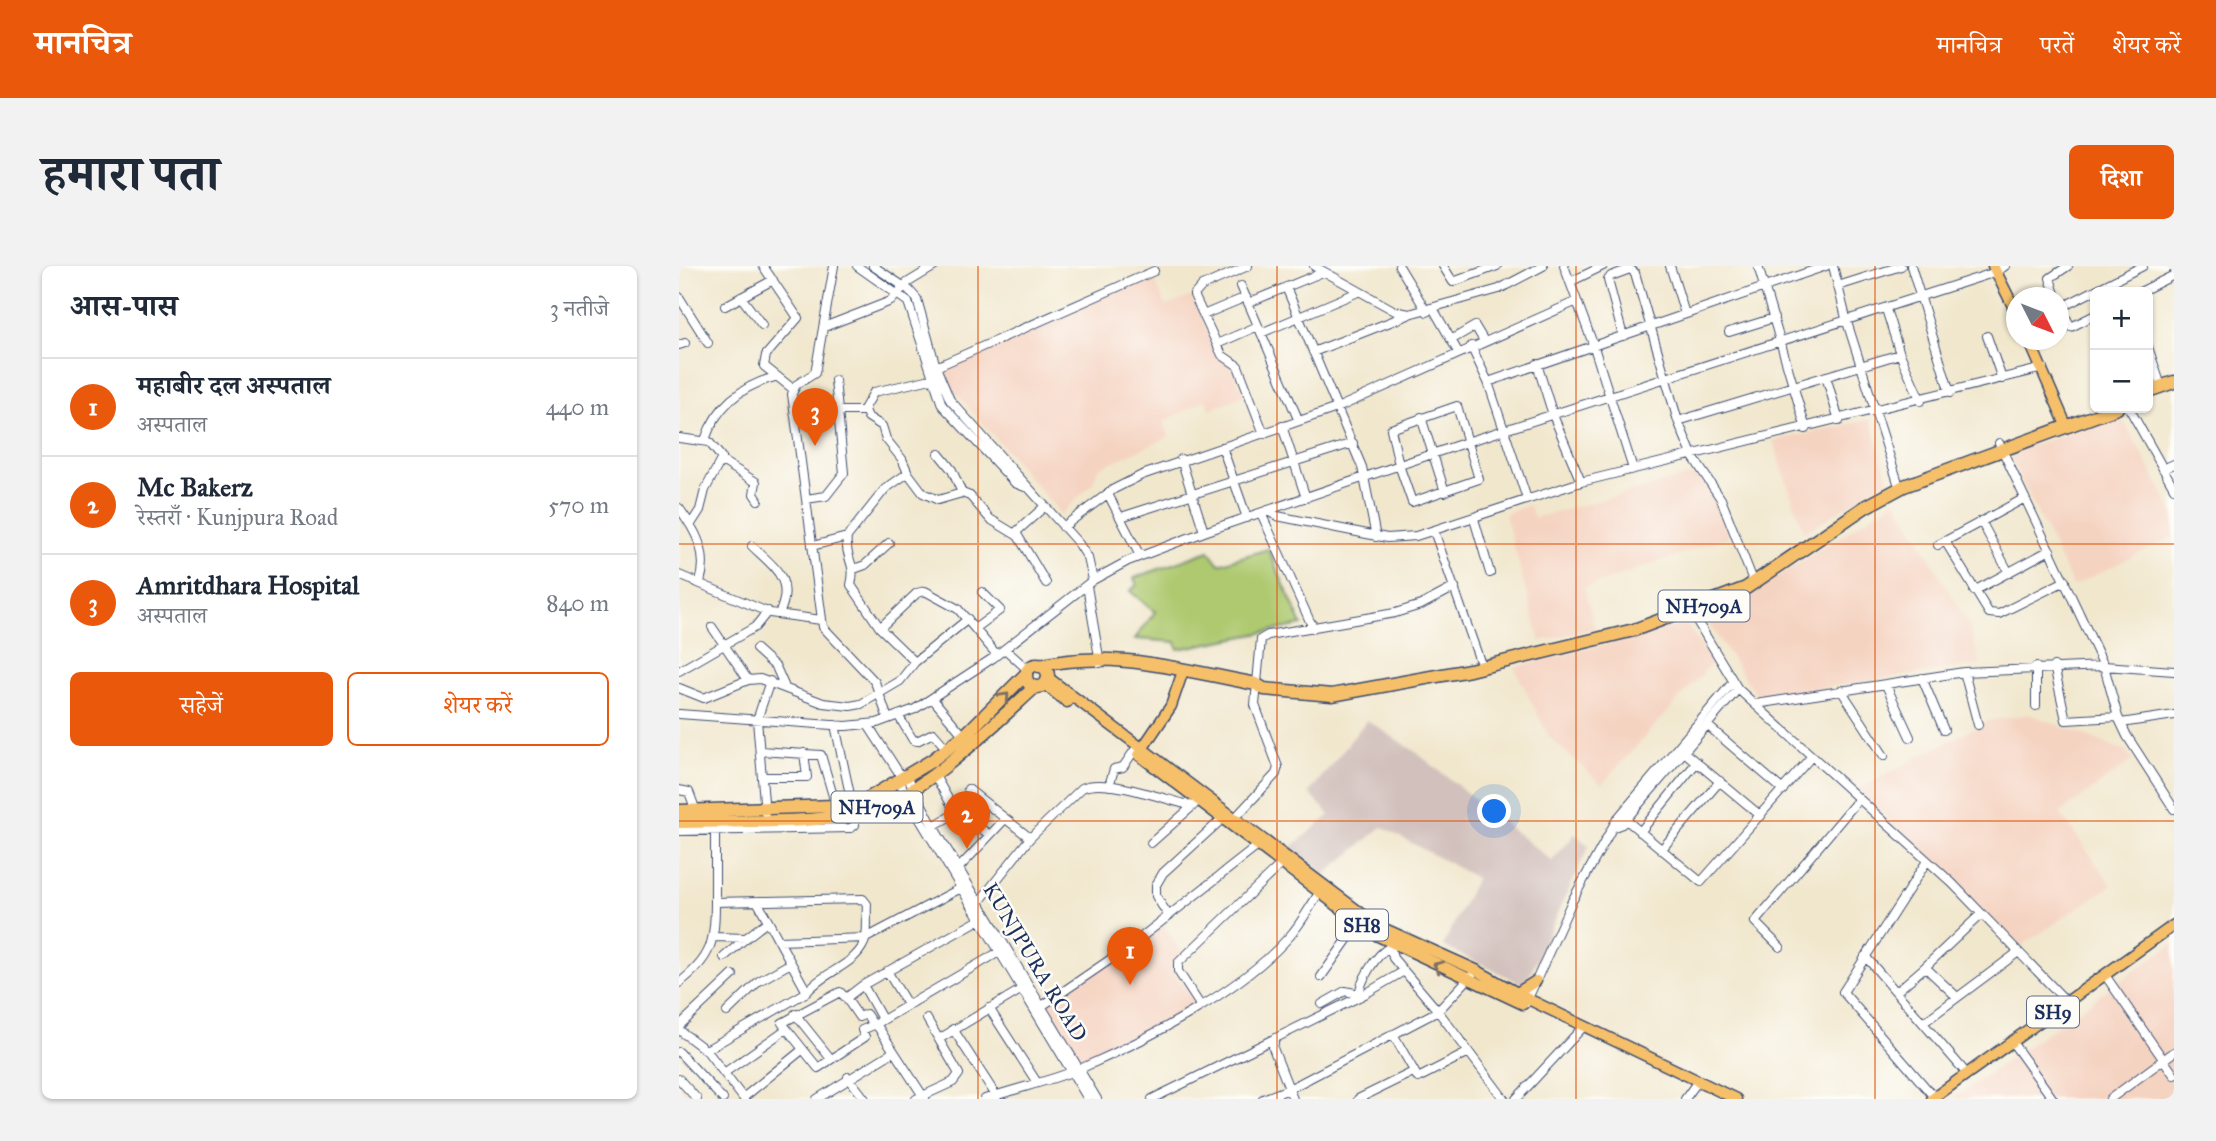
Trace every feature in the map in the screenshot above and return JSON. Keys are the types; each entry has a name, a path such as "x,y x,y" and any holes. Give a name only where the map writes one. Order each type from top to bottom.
{"highway":[{"path":"2168,388 2174,382"},
{"name":"NH709A","path":"2065,423 2090,413"},
{"name":"NH709A","path":"679,822 715,826 854,809 904,782 1038,675 1100,661 1169,668 1256,684 1264,682 1335,688 1481,664 1689,608 1752,580 1833,518 1898,486 2000,445 2100,413"},
{"name":"NH709A","path":"904,782 934,774 1038,675"},
{"name":"NH709A","path":"679,811 765,819 836,806 854,809"}],"main road":[{"path":"1998,268 2006,287"},
{"path":"2034,350 2065,423"},
{"path":"1138,750 1171,706 1183,671"},
{"name":"SH8","path":"1038,675 1138,750 1221,820 1282,863 1299,869"},
{"name":"SH8","path":"1199,802 1235,818 1345,905 1389,933 1696,1084 1721,1099"},
{"name":"SH8","path":"1345,905 1359,923 1390,946 1517,993 1526,1002"},
{"name":"SH9","path":"1933,1098 2174,925"},
{"path":"1517,993 1536,981"},
{"name":"SH8","path":"1696,1084 1736,1099"}],"street":[{"path":"763,266 798,318 766,355 764,366 793,389 821,620 829,635 875,681 888,719"},
{"path":"793,389 815,373 834,266"},
{"path":"857,266 917,299 936,367 950,400 1084,551 1100,661"},
{"path":"873,266 888,281"},
{"path":"888,281 890,266"},
{"path":"824,327 885,304 922,270 936,266"},
{"path":"1248,266 1194,292 1224,357 1238,366 1264,434"},
{"path":"1314,266 1395,311 1409,314"},
{"path":"1399,266 1458,352"},
{"path":"1443,266 1451,282 1497,266"},
{"path":"1471,266 1476,275"},
{"path":"1313,352 1409,314 1431,311 1499,289 1543,266"},
{"path":"1564,266 1593,344 1633,469"},
{"path":"1570,282 1603,266"},
{"path":"1670,266 1685,314"},
{"path":"1758,266 1806,429"},
{"path":"1488,382 1765,286 1805,269 1826,266"},
{"path":"1833,266 1847,322 1898,486"},
{"path":"1838,286 1901,266"},
{"path":"1911,266 1950,393"},
{"path":"2053,287 2050,278 2068,266"},
{"path":"2069,304 2143,266"},
{"path":"679,714 835,725 868,725 888,719 932,698 997,655 1090,583 1140,556 1467,442 1781,344 1920,298 1998,268"},
{"path":"936,367 1154,271"},
{"path":"1623,336 1608,280 1611,276 1634,271 1678,421 1693,457 1721,499 1752,580"},
{"path":"1203,315 1323,272"},
{"path":"2150,287 2174,275"},
{"path":"725,306 773,280"},
{"path":"1241,286 1298,419"},
{"path":"1286,287 1353,443 1364,478 1376,537"},
{"path":"901,290 910,306 931,379 945,409 1015,483 1025,487"},
{"path":"1217,344 1300,317 1358,292"},
{"path":"679,297 708,343"},
{"path":"741,297 762,325"},
{"path":"1063,527 1126,482 1181,459 1337,408 1577,301"},
{"path":"1886,309 1900,354 1921,401"},
{"path":"1728,332 1774,318"},
{"path":"2069,324 2071,327 2090,318"},
{"path":"1451,340 1475,326 1483,341"},
{"path":"1987,336 2002,379"},
{"path":"1471,346 1488,382 1527,499"},
{"path":"2149,350 2168,388"},
{"path":"1678,421 1900,354"},
{"path":"1537,364 1553,415 1581,482"},
{"path":"1264,512 1376,537 1406,537 1474,519 1581,482 1921,401 2043,368"},
{"path":"1826,376 1839,421"},
{"path":"705,440 713,418 723,407 750,385 775,377"},
{"path":"931,379 874,392 865,410 868,418 882,426 886,439 923,493 935,499 962,494 974,499 990,519 1015,533 1046,583"},
{"path":"806,499 826,496 844,474 835,380"},
{"path":"1457,406 1461,409 1467,442 1479,479 1411,502 1391,429 1421,417 1457,406"},
{"path":"838,411 865,410"},
{"path":"2132,413 2174,488"},
{"path":"1421,417 1445,492"},
{"path":"1282,426 1305,498"},
{"path":"679,438 705,440 718,449 722,461 756,482 754,494 758,500"},
{"path":"1121,517 1192,492 1353,443"},
{"path":"2000,445 2103,666 2119,720 2174,809"},
{"path":"1221,447 1247,518"},
{"path":"939,454 953,470 962,494"},
{"path":"1181,459 1204,532"},
{"path":"691,524 722,461"},
{"path":"2163,469 2174,464"},
{"path":"908,473 885,489 847,537 846,551 855,569 851,585 880,628 915,662"},
{"path":"1108,494 1140,556"},
{"path":"2025,498 1941,543 1989,613 1999,614 2065,581"},
{"path":"1015,533 1044,507"},
{"path":"679,508 691,524 705,559 700,582"},
{"path":"1264,512 1313,628"},
{"path":"1474,519 1490,573"},
{"path":"1981,521 2009,573"},
{"path":"1434,531 1481,664"},
{"path":"812,546 847,537"},
{"path":"855,569 865,565 889,542"},
{"path":"752,546 777,569 783,579 786,596 779,614"},
{"path":"1974,591 2050,550"},
{"path":"679,575 768,611 821,620"},
{"path":"1235,818 1276,774 1278,767 1255,705 1261,639 1268,635 1407,610 1455,587"},
{"path":"880,628 917,593 925,591 949,603 968,618 997,655"},
{"path":"977,628 1000,610 982,592"},
{"path":"1689,608 1736,686 1927,861 2067,1002"},
{"path":"679,671 757,626 768,611"},
{"path":"679,688 704,698 748,680 770,681 813,700 850,706 880,695 904,677 915,662 968,618"},
{"path":"712,627 722,647 748,680"},
{"path":"756,649 776,667 784,685"},
{"path":"1005,649 1038,675"},
{"path":"2055,666 2066,720 2119,720 2174,715"},
{"path":"1756,704 1964,672 2055,666 2174,671"},
{"path":"2036,667 2036,706"},
{"path":"1964,672 1978,725"},
{"path":"1922,678 1944,730"},
{"path":"765,819 757,720 770,681"},
{"path":"1886,685 1910,737"},
{"path":"1614,827 1625,820 1684,752 1736,686"},
{"path":"1526,1002 1577,890 1614,827 1616,818 1736,686"},
{"path":"1841,691 1884,756"},
{"path":"932,698 964,736"},
{"path":"898,715 913,740 917,741 933,733 947,749"},
{"path":"835,725 854,809"},
{"path":"868,725 956,872 1005,819"},
{"path":"1707,725 1783,790"},
{"path":"1109,786 1114,769 1123,767 1138,750"},
{"path":"760,751 815,753 823,758 836,806"},
{"path":"1684,752 1761,816"},
{"path":"762,778 807,777 804,753"},
{"path":"1625,820 1701,882 1811,757"},
{"path":"1640,832 1697,762"},
{"path":"934,774 956,813 966,816 990,835"},
{"path":"1661,850 1720,781"},
{"name":"KUNJPURA ROAD","path":"904,782 933,826 964,886 1075,1070 1097,1099"},
{"path":"976,906 1030,838 1082,788 1092,784 1109,786 1199,802"},
{"path":"968,789 1030,838"},
{"path":"679,790 689,792 696,811"},
{"path":"1780,947 1755,922 1859,800"},
{"path":"1151,843 1199,802"},
{"path":"933,826 956,813"},
{"path":"1168,915 1156,896 1159,880 1221,820"},
{"path":"679,831 715,826 715,937 697,968 679,984"},
{"path":"846,998 863,985 983,918 999,952 1022,989 1038,1008 1130,946 1259,845"},
{"path":"1927,861 1844,986 1843,994 1933,1098"},
{"path":"1200,1005 1178,971 1178,963 1282,863"},
{"path":"779,941 866,937 964,886"},
{"path":"985,1099 1075,1070 1146,1038 1200,1005 1276,950 1299,925 1323,887"},
{"path":"706,1050 807,992 819,978 854,957 866,937 867,904 863,899 715,902"},
{"path":"757,901 807,992"},
{"path":"1896,992 1981,914"},
{"path":"724,957 768,921"},
{"path":"1321,977 1359,923"},
{"path":"715,937 746,938"},
{"path":"1359,996 1361,984 1382,952 1390,946 1392,956 1439,1011 1504,1099"},
{"path":"877,1022 866,1014 859,1017 840,992 782,1023 785,1031 818,1068 865,1037 862,1030 877,1022 999,952"},
{"path":"1923,1023 2017,953"},
{"path":"1865,956 1967,1074"},
{"path":"727,1012 759,981 791,963"},
{"path":"1925,967 1957,997"},
{"path":"887,971 907,1004"},
{"path":"1152,1099 1404,971"},
{"path":"733,975 679,1028 706,1050 744,1098 802,1050"},
{"path":"1263,1099 1289,1090 1439,1011 1472,975"},
{"path":"2105,975 2174,1075"},
{"path":"863,985 877,1022 921,1098 953,1082 959,1074 927,1019"},
{"path":"939,1039 1022,989"},
{"path":"1322,1004 1345,990 1359,996"},
{"path":"989,1008 1035,1082"},
{"path":"795,1014 831,1059"},
{"path":"953,1029 997,1097"},
{"path":"1516,1099 1583,1029"},
{"path":"724,1073 785,1031"},
{"path":"1394,1034 1413,1072 1421,1078 1469,1052"},
{"path":"1275,1038 1273,1048 1293,1099"},
{"path":"2012,1042 2053,1099"},
{"path":"679,1052 723,1099"},
{"path":"817,1099 848,1077 893,1052"},
{"path":"2110,1099 2174,1052"},
{"path":"1075,1070 1088,1099"},
{"path":"1359,1099 1413,1072"},
{"path":"848,1077 865,1099"},
{"path":"679,1079 697,1099"},
{"path":"1685,1099 1696,1084"},
{"path":"1016,1088 1021,1099"}],"shaded area":[{"path":"1152,275 1166,306 1192,296 1221,361 1228,359 1244,395 1211,409 1205,400 1163,422 1169,437 1098,468 1093,483 1061,514 951,387 943,367"},
{"path":"2121,416 2174,513 2174,536 2073,586 2008,453"},
{"path":"1871,419 1888,480 1804,533 1773,441"},
{"path":"1697,474 1715,501 1729,537 1584,588 1595,628 1540,641 1505,514 1529,505 1534,518"},
{"path":"1896,500 1969,626 1981,665 1758,697 1704,617 1745,598"},
{"path":"1686,624 1712,663 1602,784 1549,737 1514,667"},
{"path":"2029,714 2126,751 2133,760 2060,813 2112,885 2018,948 1950,875 1857,790 1988,721"},
{"path":"1367,720 1417,753 1552,861 1575,834 1589,846 1525,985 1443,946 1476,878 1382,827 1323,876 1288,850 1330,815 1309,793"},
{"path":"1163,924 1182,954 1170,965 1196,1004 1081,1065 1047,1005"},
{"path":"2174,943 2174,1099 1953,1099"}],"green space":[{"path":"1268,549 1302,625 1178,649 1176,642 1135,639 1155,612 1130,591 1137,585 1134,578 1209,551 1219,564"}],"place":[{"name":"Amritdhara Hospital","path":"815,446"},
{"name":"Mc Bakerz","path":"967,849"},
{"name":"महाबीर दल अस्पताल","path":"1130,985"}]}
